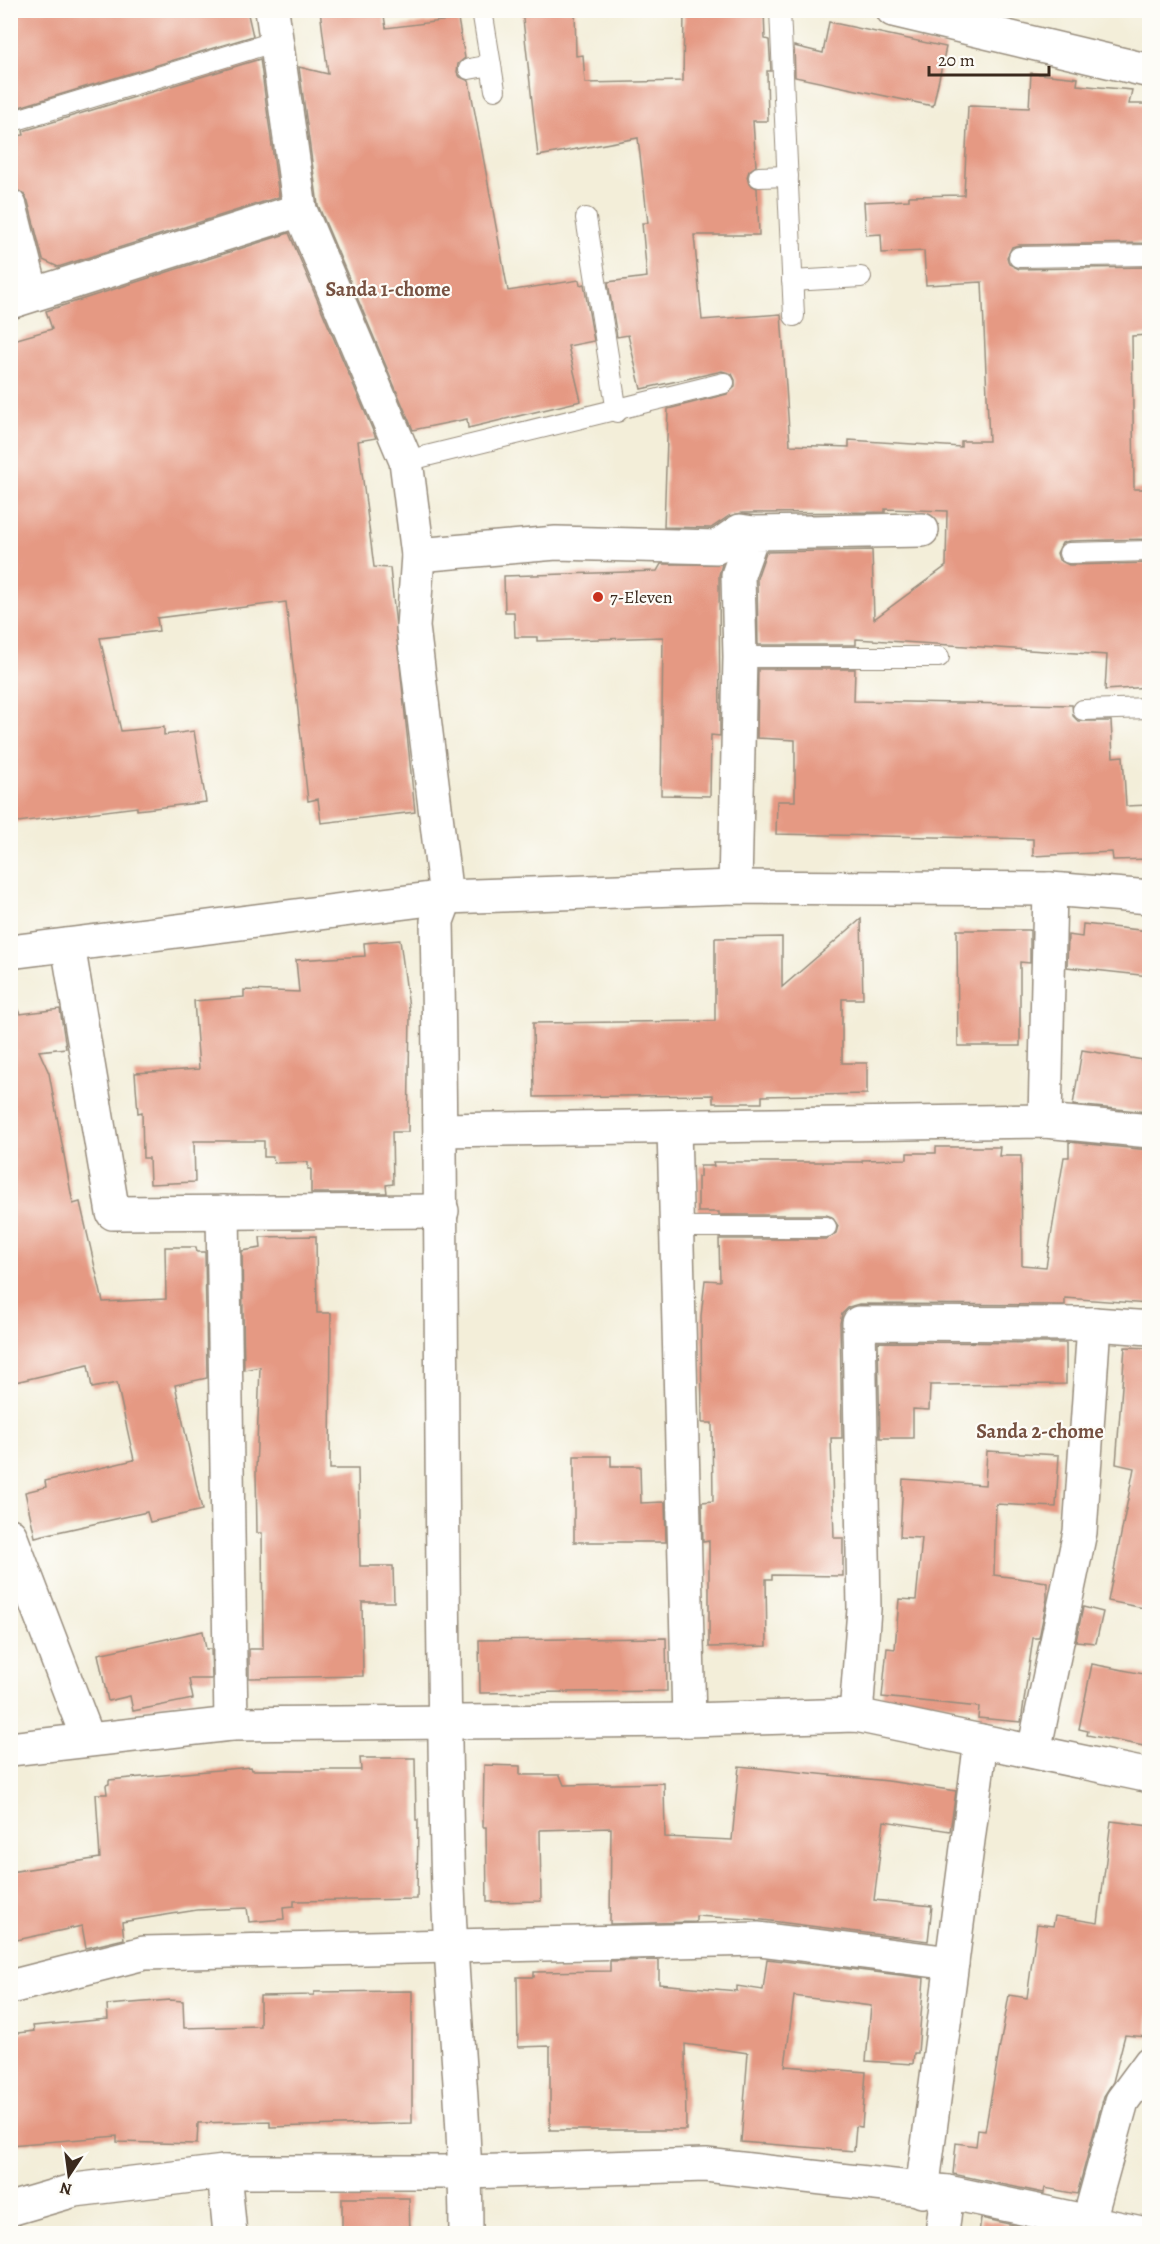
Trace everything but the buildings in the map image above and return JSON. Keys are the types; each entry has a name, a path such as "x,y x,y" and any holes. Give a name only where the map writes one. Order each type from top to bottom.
{"street":[{"path":"893,10 1149,71"},
{"path":"274,26 300,210 406,461 418,555 413,627 446,897 437,921 442,1211 444,1722 449,1946 466,2172 466,2234"},
{"path":"10,206 21,298 300,210"},
{"path":"418,555 556,543 717,547 740,531 753,533 922,530"},
{"path":"735,887 740,657 738,575 753,533"},
{"path":"10,952 446,897 735,887 1050,890 1149,897"},
{"path":"1045,1121 1050,890"},
{"path":"68,945 113,1212 442,1211"},
{"path":"441,1130 1045,1121 1149,1131"},
{"path":"674,1128 689,1720"},
{"path":"223,1212 231,1724"},
{"path":"856,1715 864,1609 859,1323 1094,1324 1149,1328"},
{"path":"1034,1751 1080,1532 1094,1324"},
{"path":"10,1535 88,1739"},
{"path":"10,1749 231,1724 689,1720 856,1715 1149,1776"},
{"path":"942,2234 935,2191 952,1963 981,1742"},
{"path":"10,1987 144,1953 759,1939 952,1963"},
{"path":"1089,2220 1122,2101 1149,2063"},
{"path":"10,2209 75,2190 224,2172 466,2172 705,2165 935,2191 1089,2220 1146,2234"},
{"path":"224,2172 230,2234"}],"lane":[{"path":"482,10 495,90"},
{"path":"780,10 794,316"},
{"path":"10,122 274,26"},
{"path":"469,69 491,65"},
{"path":"759,177 788,176"},
{"path":"586,218 617,412"},
{"path":"1019,257 1149,255"},
{"path":"792,281 861,276"},
{"path":"406,461 617,412 724,383"},
{"path":"1069,553 1149,551"},
{"path":"740,657 939,657"},
{"path":"1083,710 1149,708"},
{"path":"677,1227 826,1227"}],"place":[{"name":"7-Eleven","path":"598,597"}],"district":[{"name":"Sanda 1-chome","path":"388,289"},
{"name":"Sanda 2-chome","path":"1040,1431"}]}
